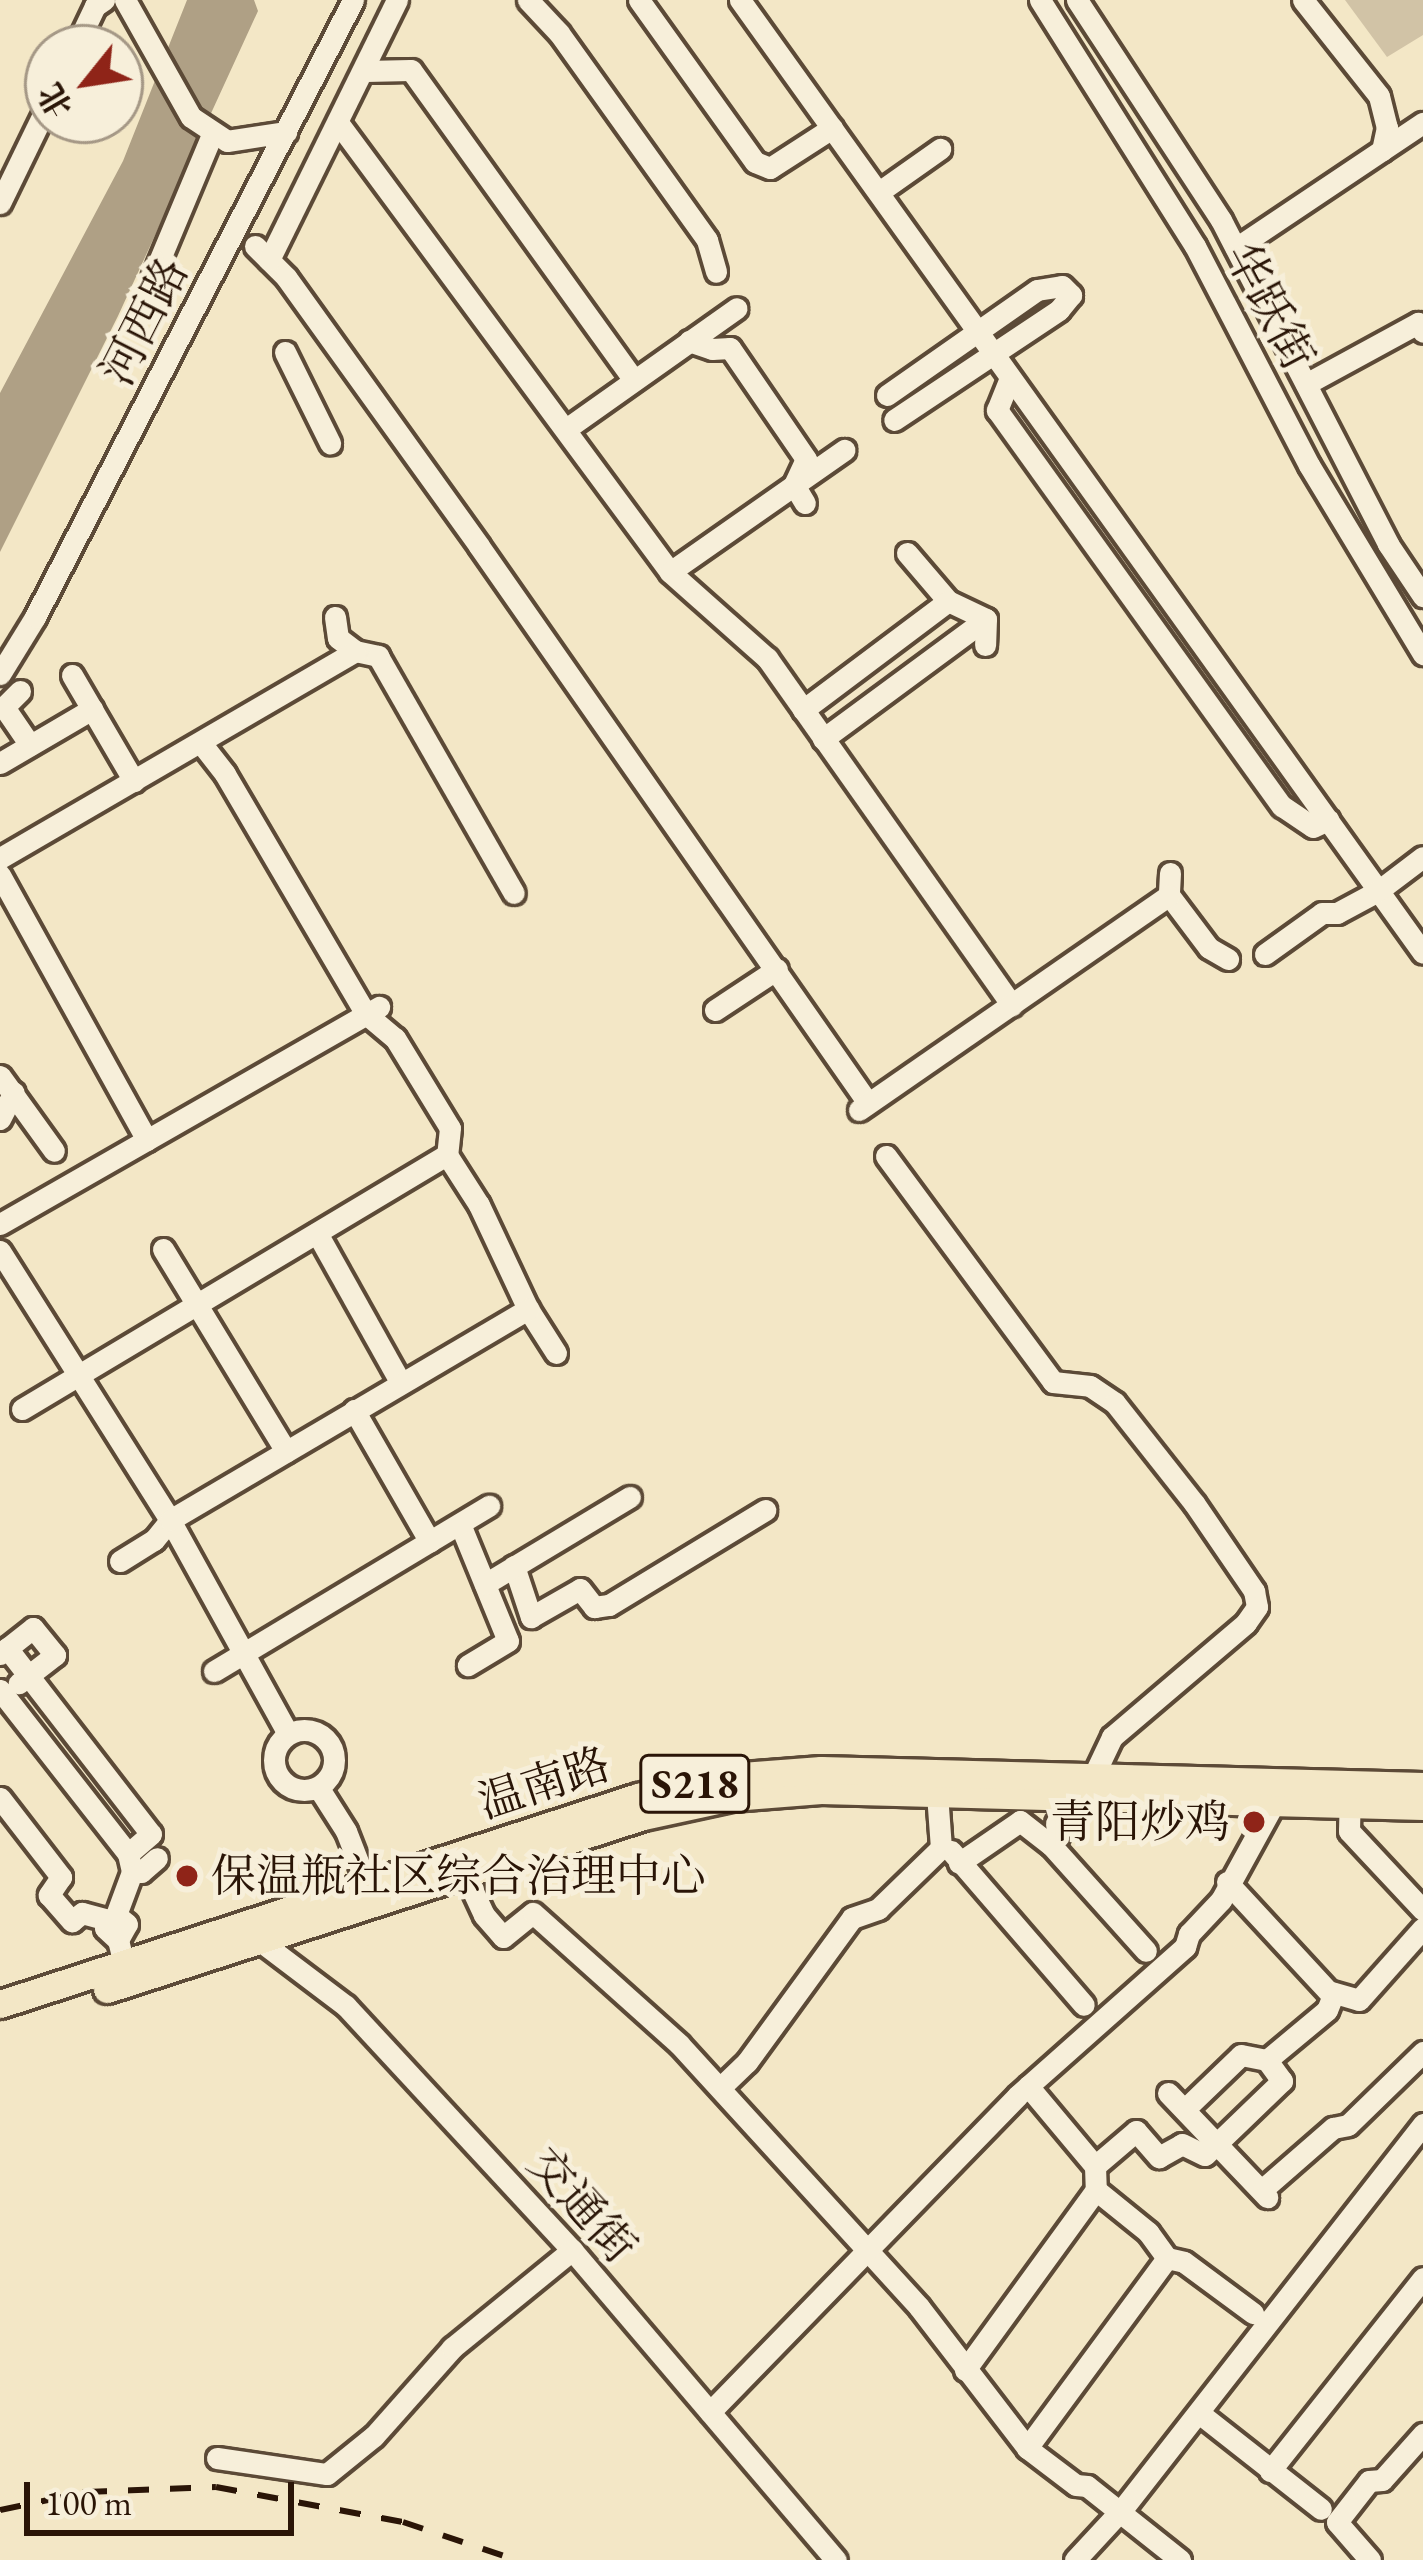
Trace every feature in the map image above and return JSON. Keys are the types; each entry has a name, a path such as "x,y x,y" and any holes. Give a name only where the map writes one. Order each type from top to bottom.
{"main road":[{"name":"温南路","path":"0,2024 257,1932 367,1885 638,1796 729,1777 820,1770 1093,1777 1350,1794 1423,1806"},
{"name":"温南路","path":"0,2004 116,1935 257,1932 465,1874 644,1816 732,1797 821,1790 1274,1803 1423,1786"}],"street":[{"path":"86,24 95,5 104,0"},
{"name":"河西路","path":"0,674 35,616 352,0"},
{"path":"528,0 559,33 707,239 716,272"},
{"path":"639,0 755,162 770,168 832,128"},
{"path":"740,0 1423,953"},
{"name":"华跃街","path":"1040,0 1195,247 1309,465 1423,653"},
{"name":"华跃街","path":"1077,0 1236,248 1388,544 1423,596"},
{"path":"1303,0 1379,96 1387,128 1382,150"},
{"path":"129,2 158,52 168,83 191,117 227,141 286,132"},
{"path":"399,4 339,124 262,253 777,969 862,1107 1012,1005 1169,884 1209,948 1228,959"},
{"path":"364,70 411,70 634,380"},
{"path":"339,124 670,572 767,658 1012,1005"},
{"path":"1236,248 1423,124"},
{"path":"152,278 213,132"},
{"path":"0,203 29,144"},
{"path":"879,192 940,149"},
{"path":"887,394 1037,290 1062,286 1071,295 1059,310 894,420"},
{"path":"566,429 737,308"},
{"path":"1306,384 1418,323 1423,332"},
{"path":"689,341 712,350 730,348 806,459 800,494"},
{"path":"285,352 330,442"},
{"path":"670,572 800,494 844,450"},
{"path":"907,553 948,601 986,619"},
{"path":"803,710 948,601"},
{"path":"335,617 338,638 355,652 378,656 514,892"},
{"path":"985,645 986,619"},
{"path":"823,739 986,619"},
{"path":"0,858 355,652"},
{"path":"73,675 134,781"},
{"path":"20,691 4,707 30,745"},
{"path":"0,763 92,709"},
{"path":"201,743 450,1129 447,1155 479,1204 528,1309 556,1353"},
{"path":"1265,954 1322,914 1337,913 1378,891 1423,857"},
{"path":"0,875 147,1140"},
{"path":"715,1010 777,969"},
{"path":"0,1224 373,1011"},
{"path":"0,1119 7,1084"},
{"path":"7,1084 55,1150"},
{"path":"22,1409 447,1155"},
{"path":"886,1156 1053,1382 1090,1386 1115,1402 1254,1592 1257,1606 1246,1623 1112,1737 1093,1777"},
{"path":"317,1233 401,1383"},
{"path":"163,1249 201,1303 286,1451"},
{"path":"0,1251 75,1378 170,1520 287,1734"},
{"path":"120,1561 154,1540 170,1520 528,1309"},
{"path":"354,1411 430,1542"},
{"path":"484,1584 630,1497"},
{"path":"214,1670 489,1506"},
{"path":"514,1566 532,1617 580,1589 594,1607 609,1605 765,1510"},
{"path":"460,1524 508,1641 468,1665"},
{"path":"609,1605 619,1629"},
{"path":"0,1798 61,1877 50,1894 72,1921 82,1913 116,1935 130,1863 151,1834 28,1676 4,1651 33,1628 55,1655 28,1676 2,1692 130,1863 141,1872 157,1858"},
{"path":"315,1732 330,1744 332,1772 319,1787 298,1790 280,1780 275,1750 287,1734 315,1732"},
{"path":"319,1787 346,1831 367,1885"},
{"path":"937,1793 950,1855 1084,2005"},
{"path":"1350,1794 1348,1831 1423,1910"},
{"path":"710,2412 1028,2086 1185,1947 1189,1934 1221,1900 1274,1803"},
{"path":"722,2086 747,2062 852,1918 878,1909 950,1855 1020,1821 1054,1834 1145,1951"},
{"path":"465,1874 484,1915 503,1937 533,1913 722,2086 867,2250 1027,2447 1076,2485 1087,2486 1180,2560"},
{"path":"1227,1882 1334,1993 1359,2000 1423,1928"},
{"name":"交通街","path":"257,1932 346,2006 572,2250 836,2560"},
{"path":"1267,2060 1327,2011 1334,1993"},
{"path":"1168,2092 1265,2193 1333,2128 1348,2125 1423,2052"},
{"path":"1096,2166 1136,2131 1159,2157 1182,2144 1205,2155 1282,2081 1267,2060 1241,2056 1186,2108"},
{"path":"965,2370 1096,2190 1096,2166 1028,2086"},
{"path":"1075,2560 1198,2413 1423,2124"},
{"path":"1096,2190 1148,2232 1167,2258 1184,2262 1252,2314"},
{"path":"217,2458 327,2474 374,2436 452,2348 572,2250"},
{"path":"1027,2447 1167,2258"},
{"path":"1270,2471 1423,2278"},
{"path":"1198,2413 1321,2509"},
{"path":"1370,2560 1337,2522 1369,2481 1382,2480 1423,2434"}],"shaded area":[{"path":"187,0 254,0 258,11 118,316 0,552 0,393 130,144 144,144 144,108"},
{"path":"1345,0 1423,0 1423,35 1387,57"}],"railway":[{"path":"0,2510 86,2492 216,2487 403,2522 516,2560"}],"place":[{"name":"青阳炒鸡","path":"1254,1822"},
{"name":"保温瓶社区综合治理中心","path":"187,1876"}]}
